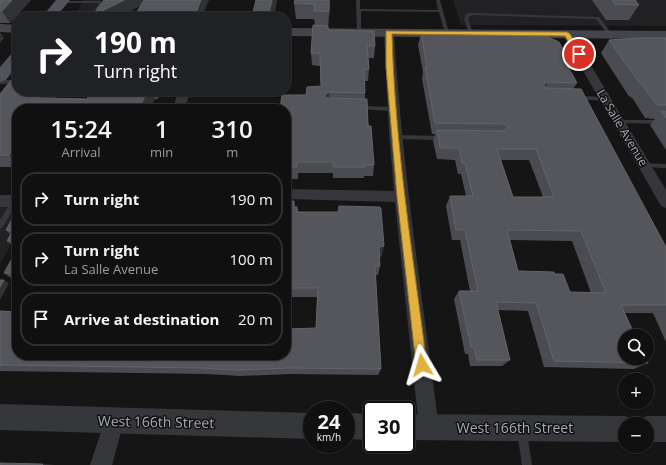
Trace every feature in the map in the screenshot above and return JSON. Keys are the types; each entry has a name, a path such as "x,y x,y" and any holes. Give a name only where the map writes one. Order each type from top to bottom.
{"main road":[{"path":"53,12 62,1"},
{"path":"0,28 12,28"},
{"path":"291,32 666,35"},
{"path":"0,77 12,62"}],"street":[{"path":"389,32 390,67 418,428"},
{"name":"La Salle Avenue","path":"567,34 644,166 663,191 666,202"},
{"path":"291,194 401,197"},
{"path":"0,201 12,201"},
{"name":"West 166th Street","path":"0,417 303,426"},
{"path":"100,465 114,421"},
{"name":"West 166th Street","path":"418,428 618,429"},
{"path":"654,429 666,429"}],"lane":[{"path":"358,0 360,32"},
{"path":"438,0 447,33"},
{"path":"62,1 100,2 101,4 97,12"},
{"path":"359,10 441,11"},
{"path":"471,33 466,19 468,15 473,14 597,18 610,34"},
{"path":"0,82 12,82"},
{"path":"574,98 605,99"},
{"path":"351,108 394,109"},
{"path":"619,122 666,122"},
{"path":"396,138 452,138"},
{"path":"644,166 666,166"},
{"path":"0,226 12,207"},
{"path":"521,428 528,465"}],"shaded area":[{"path":"84,0 138,0 130,12 76,12"},
{"path":"453,0 666,0 666,26 461,25"},
{"path":"0,201 12,201 12,243 0,264"}],"building":[{"path":"0,0 12,0 2,11 0,11"},
{"path":"104,0 124,0 100,12 95,12"},
{"path":"144,0 201,0 196,12 137,12"},
{"path":"256,0 272,0 269,12 253,12"},
{"path":"295,0 329,0 329,11 314,11 315,4 294,3"},
{"path":"612,0 635,0 639,5 615,4"},
{"path":"313,25 328,26 328,30 374,31 375,46 367,46 369,69 364,69 365,93 329,92 324,96 327,98 367,99 368,126 371,126 374,165 365,165 365,167 333,167 333,162 297,162 297,167 291,167 291,104 281,104 282,96 306,95 307,87 321,86 320,53 311,53"},
{"path":"421,33 465,35 543,35 559,42 572,65 567,65 577,83 548,82 544,84 544,86 546,88 581,89 666,247 666,305 621,305 632,329 618,329 618,362 554,361 536,303 496,302 510,360 477,360 474,347 471,347 459,291 478,291 465,230 456,230 450,196 473,196 465,163 462,163 459,148 440,148 437,130 504,131 509,127 504,124 435,123 425,67 427,67","holes":["497,149 536,149 554,197 513,197","507,230 581,231 606,293 570,292 563,274 554,274 554,272 518,271"]},
{"path":"666,38 666,105 657,105 609,40"},
{"path":"12,79 12,96 87,99 88,96 145,96 141,104 12,104 12,150 9,155 0,155 0,94"},
{"path":"661,111 666,112 666,118"},
{"path":"291,201 294,201 294,207 297,207 297,212 338,212 339,206 380,207 381,209 384,246 379,247 380,266 375,266 381,369 289,368 236,370 201,368 0,365 0,311 12,312 12,360 291,360 291,329 316,328 318,288 291,288"},
{"path":"12,219 12,231 6,230"},
{"path":"12,233 12,241 7,241"},
{"path":"12,259 12,273 4,273"},
{"path":"0,280 4,280 0,287"},
{"path":"0,463 43,464 0,465"}],"route":[{"path":"422,365 401,197 390,67 389,32 567,34 579,54"}]}
